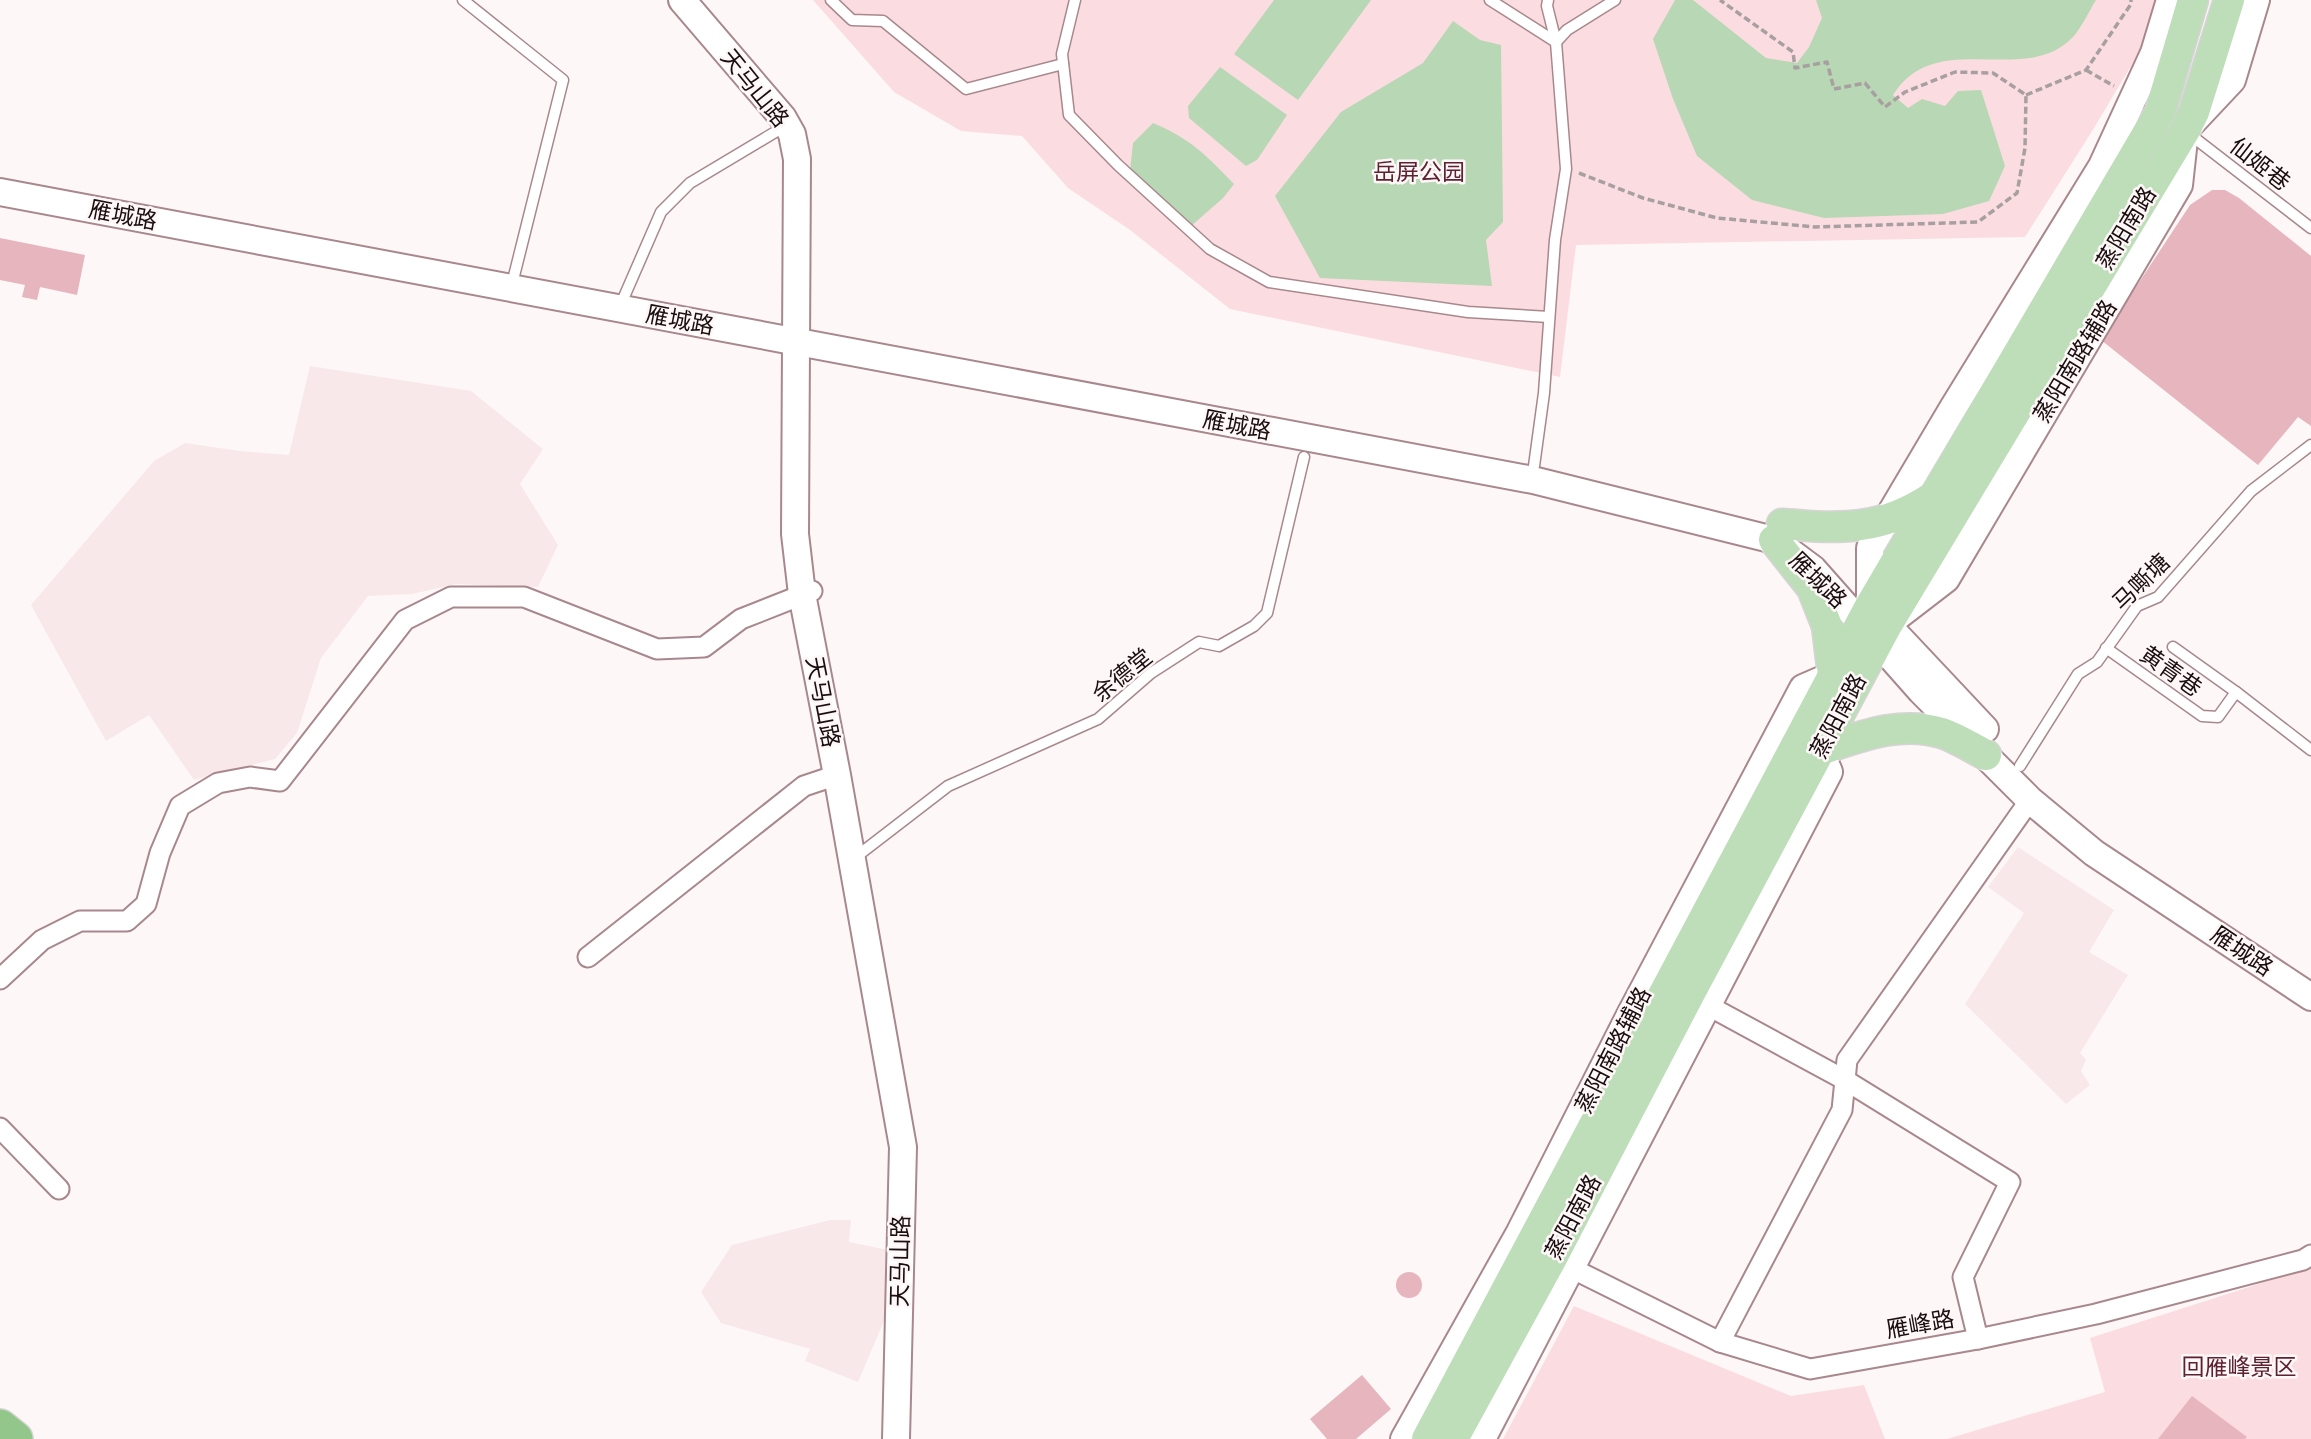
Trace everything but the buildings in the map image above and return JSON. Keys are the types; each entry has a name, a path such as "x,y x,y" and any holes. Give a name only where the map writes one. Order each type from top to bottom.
{"highway":[{"path":"0,1427 15,1439"}],"main road":[{"name":"蒸阳南路","path":"1453,1439 1561,1263 1698,1000 1820,750 1874,624 1935,495 2160,112 2193,0"},
{"name":"蒸阳南路","path":"1427,1439 1833,675 1874,624 2185,130 2194,112 2229,0"},
{"path":"1833,675 1827,626 1812,588 1778,532 1886,521 1917,508 1935,495"},
{"path":"1820,750 1876,731 1910,728 1941,733 1986,755"}],"street":[{"name":"天马山路","path":"682,0 787,125 792,134 797,159 806,592 903,1147 896,1439"},
{"name":"天马山路","path":"697,0 791,109 803,130 808,155 802,336"},
{"path":"1874,624 1870,548 1952,408 2102,166 2154,53 2170,0"},
{"path":"2185,130 2232,80 2256,0"},
{"name":"雁城路","path":"0,181 624,297 802,336 1532,480 1778,532"},
{"name":"雁城路","path":"0,192 1534,466 1778,532 1823,555 1921,691 2030,800 2094,853 2311,997"},
{"name":"天马山路","path":"806,592 860,853 911,1146 904,1439"},
{"path":"0,979 42,940 80,921 127,921 146,904 160,853 180,806 218,783 250,778 281,781 405,620 451,597 524,597 657,649 704,647 741,619 806,592"},
{"name":"雁城路","path":"1874,624 2043,790 2104,841 2311,978"},
{"name":"蒸阳南路辅路","path":"1404,1439 1520,1232 1631,1013 1803,688 1833,675"},
{"path":"588,957 804,786 837,775"},
{"path":"1720,1342 1842,1110 1847,1060 2030,800"},
{"path":"1698,1000 1845,1080 2010,1182 1963,1277 1978,1339"},
{"path":"0,1128 59,1189"},
{"name":"雁峰路","path":"1561,1263 1720,1342 1810,1369 1978,1339 2096,1314 2303,1260 2311,1255"},
{"path":"1482,1439 1561,1263"}],"lane":[{"path":"463,0 563,80 514,276"},
{"path":"831,0 852,20 883,22 966,89 1063,64"},
{"path":"1075,0 1062,54 1069,115 1118,166 1210,249 1269,282 1468,312 1549,317"},
{"path":"1490,0 1556,42"},
{"path":"1534,466 1544,393 1555,240 1566,169 1556,42 1547,6 1548,0"},
{"path":"1556,42 1567,30 1615,0"},
{"path":"624,297 662,212 671,202 690,183 787,125"},
{"name":"仙姬巷","path":"2185,130 2311,228"},
{"name":"马嘶塘","path":"2020,766 2078,674 2096,662 2137,606 2158,597 2251,491 2311,445"},
{"name":"余德堂","path":"860,853 948,786 1098,719 1151,673 1199,642 1219,646 1254,626 1268,614 1304,457"},
{"path":"2173,647 2236,692"},
{"name":"黄青巷","path":"2106,648 2202,716 2218,717 2236,692 2311,750"}],"path":[{"path":"1720,0 1793,52 1795,68 1827,62 1834,89 1865,83 1885,107 1905,92 1955,72 1993,73 2026,96"},
{"path":"2026,96 2086,70 2131,4 2131,0"},
{"path":"1566,169 1643,198 1717,218 1815,228 1978,222 2017,193 2025,148 2026,96"}],"shaded area":[{"path":"1274,0 1371,0 1298,100 1234,54"},
{"path":"1675,0 1693,0 1766,58 1797,63 1809,47 1822,18 1816,0 2096,0 2073,37 2053,51 2031,58 1956,60 1933,64 1911,75 1893,95 1908,108 1922,99 1945,106 1958,91 1981,90 2005,166 1989,201 1943,214 1824,218 1752,200 1697,156 1673,99 1653,39"},
{"path":"1453,21 1480,40 1501,45 1503,222 1486,240 1492,286 1320,278 1275,196 1341,112 1423,63"},
{"path":"1220,67 1287,115 1257,160 1246,166 1189,118 1188,106"},
{"path":"1153,123 1178,135 1197,149 1234,184 1223,198 1190,227 1130,171 1133,143"},
{"path":"310,366 471,391 543,449 520,484 558,545 538,587 456,584 412,594 368,596 321,658 297,733 275,759 194,780 149,715 106,741 31,605 154,461 185,443 289,455"},
{"path":"2018,847 2114,910 2089,952 2128,975 2080,1053 2086,1060 2081,1071 2090,1085 2066,1104 1965,1004 2024,913 1988,887"},
{"path":"830,1220 851,1220 849,1242 888,1250 889,1309 858,1382 805,1361 810,1349 721,1323 701,1292 732,1245"}],"green space":[{"name":"岳屏公园","path":"813,0 2161,0 2156,24 2025,237 1576,245 1560,377 1230,309 1130,230 1068,188 1022,136 961,131 894,92"},
{"name":"回雁峰景区","path":"2311,1264 2311,1439 1947,1439 2105,1392 2090,1338 2299,1271"},
{"path":"1574,1306 1791,1396 1864,1385 1885,1439 1503,1439"}]}
